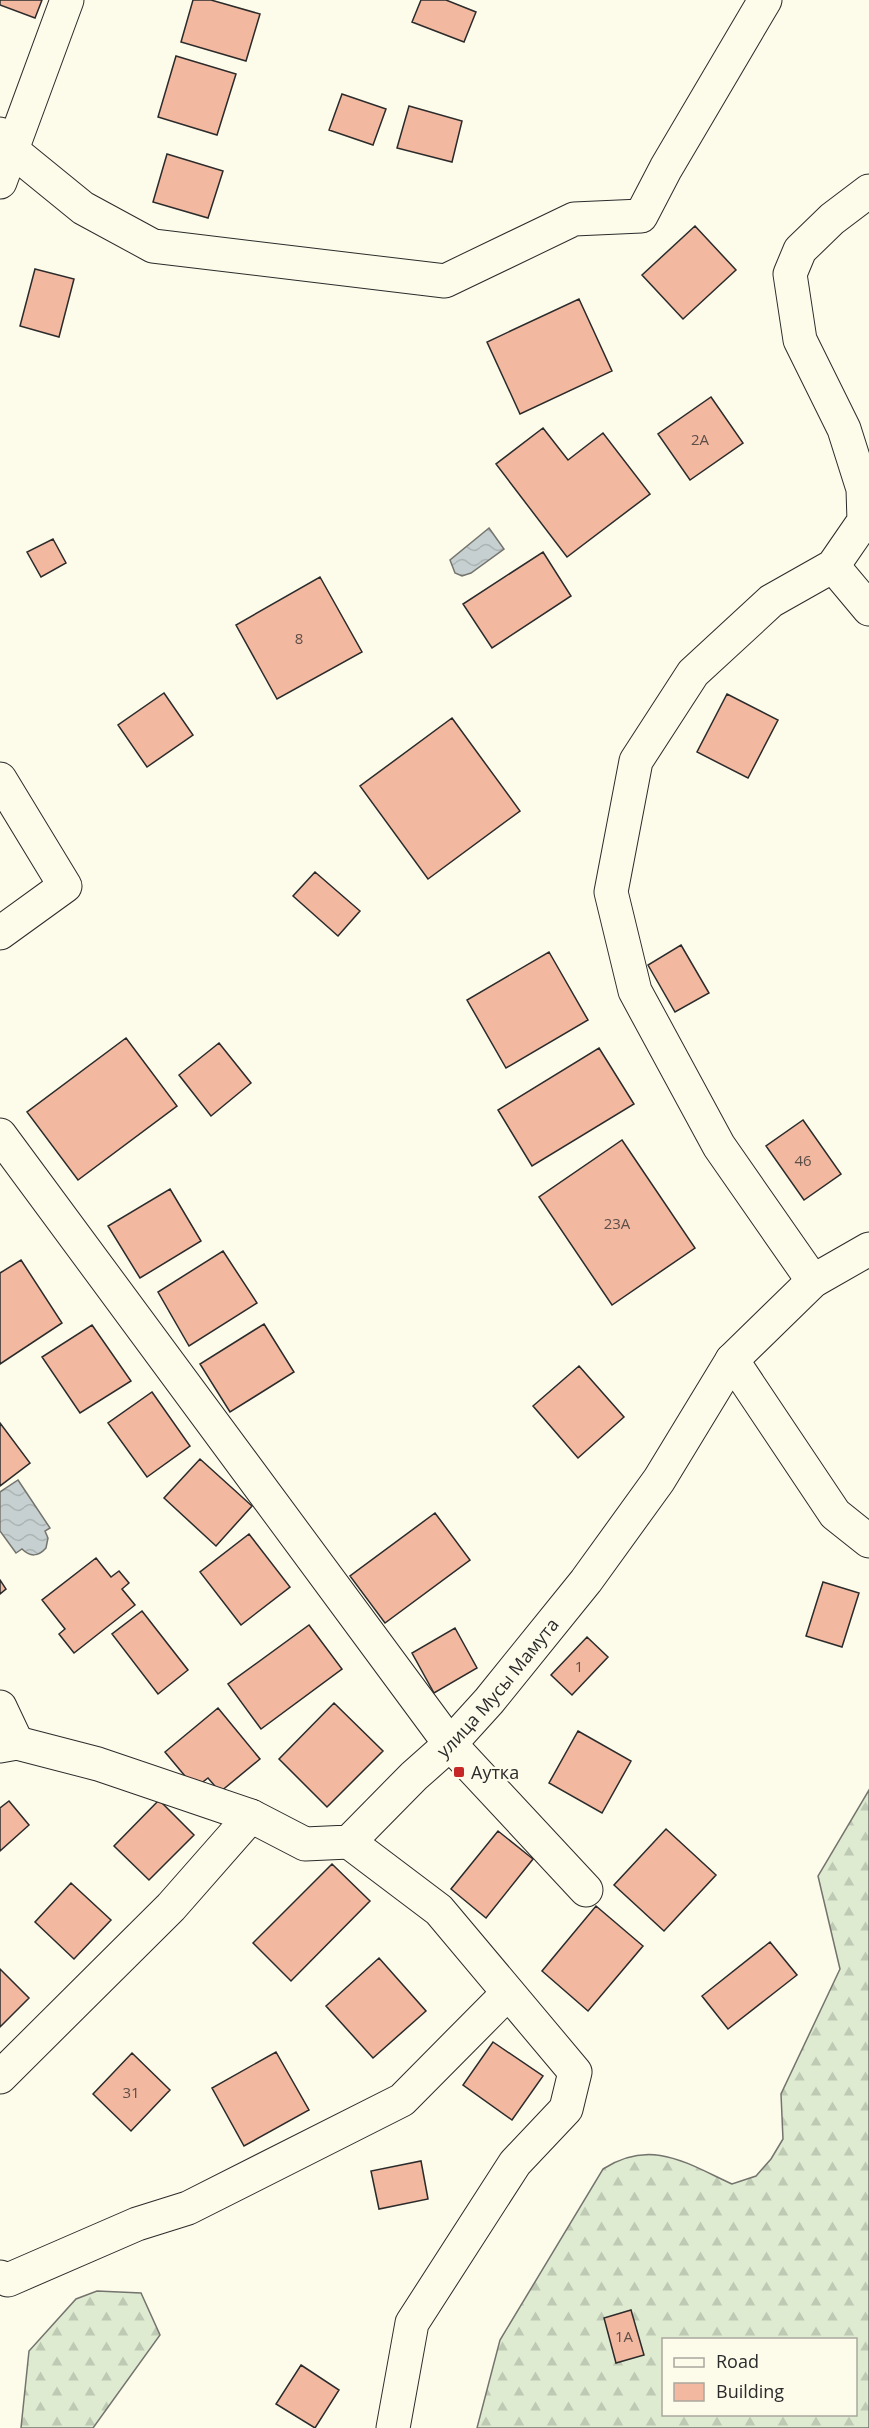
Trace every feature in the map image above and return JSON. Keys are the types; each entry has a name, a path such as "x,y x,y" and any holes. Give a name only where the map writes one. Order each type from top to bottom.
{"street":[{"path":"0,182 7,143 67,0"},
{"path":"7,143 83,208 153,246 445,281 574,219 641,216 666,168 765,0"},
{"path":"813,1281 720,1146 635,991 611,892 636,761 693,673 771,601 833,566 864,521 863,489 844,429 800,340 790,274 800,250 832,219 869,192"},
{"path":"833,566 869,609"},
{"path":"0,779 65,886 0,933"},
{"path":"0,1135 450,1744 586,1890"},
{"name":"улица Мусы Мамута","path":"349,1842 414,1776 450,1744 489,1701 586,1581 659,1480 732,1360 813,1281 869,1249"},
{"path":"732,1360 835,1514 869,1541"},
{"path":"0,1707 8,1744 98,1764 251,1816 305,1844 349,1842 439,1910 575,2072 566,2109 515,2163 412,2323 393,2428"},
{"path":"0,2077 171,1907 251,1816"},
{"path":"0,2277 8,2280 137,2224 188,2208 402,2100 508,1993"}],"green space":[{"path":"869,1790 869,2428 477,2428 500,2340 603,2169 620,2160 637,2155 653,2155 684,2162 732,2184 756,2176 771,2159 783,2139 781,2094 840,1969 818,1876"},
{"path":"97,2291 141,2293 160,2335 93,2428 21,2428 29,2351 76,2299"}],"water":[{"path":"489,528 504,549 471,573 462,576 455,573 450,560"},
{"path":"18,1480 50,1528 45,1531 48,1538 46,1548 37,1554 31,1555 22,1549 16,1553 0,1531 0,1492"}],"building":[{"path":"0,0 42,0 35,18 0,5"},
{"path":"193,0 211,0 260,14 246,61 181,42"},
{"path":"421,0 446,0 476,12 464,42 412,22"},
{"path":"176,56 236,74 217,135 158,117"},
{"path":"342,94 386,109 373,145 329,130"},
{"path":"409,106 462,121 452,162 397,148"},
{"path":"167,154 223,171 208,218 153,202"},
{"path":"695,226 736,270 683,319 642,275"},
{"path":"35,269 74,279 59,337 20,326"},
{"path":"579,299 612,371 520,414 487,342"},
{"path":"711,397 743,443 690,480 658,434"},
{"path":"543,428 568,460 603,433 650,494 567,557 496,464"},
{"path":"53,539 66,563 41,577 27,552"},
{"path":"543,552 571,596 492,648 463,604"},
{"path":"320,577 362,652 277,699 236,625"},
{"path":"164,693 193,735 147,767 118,725"},
{"path":"727,694 778,720 748,778 697,752"},
{"path":"452,718 520,811 428,879 360,786"},
{"path":"315,872 360,911 338,936 293,896"},
{"path":"681,945 709,993 675,1012 648,965"},
{"path":"549,952 588,1020 506,1068 467,1000"},
{"path":"126,1038 177,1106 78,1180 27,1112"},
{"path":"219,1043 251,1083 211,1116 179,1075"},
{"path":"599,1048 634,1104 532,1166 498,1110"},
{"path":"803,1120 841,1174 804,1200 766,1146"},
{"path":"622,1140 695,1248 612,1305 539,1197"},
{"path":"170,1189 201,1241 140,1278 108,1226"},
{"path":"223,1251 257,1303 189,1346 158,1292"},
{"path":"21,1260 62,1323 0,1364 0,1273"},
{"path":"264,1324 294,1372 230,1412 200,1364"},
{"path":"92,1325 131,1381 80,1413 42,1357"},
{"path":"579,1366 624,1417 578,1458 533,1406"},
{"path":"152,1392 190,1446 147,1477 108,1423"},
{"path":"0,1423 30,1463 0,1486"},
{"path":"200,1459 252,1506 216,1546 164,1498"},
{"path":"435,1513 470,1560 385,1623 350,1576"},
{"path":"249,1534 290,1587 241,1625 200,1572"},
{"path":"96,1558 111,1577 119,1571 129,1583 122,1589 135,1605 74,1653 59,1634 65,1629 42,1600"},
{"path":"0,1580 6,1589 0,1594"},
{"path":"823,1582 859,1593 842,1647 806,1636"},
{"path":"142,1611 188,1670 158,1694 112,1634"},
{"path":"309,1625 342,1669 261,1729 228,1684"},
{"path":"455,1628 477,1668 434,1693 412,1653"},
{"path":"587,1637 608,1657 572,1695 551,1675"},
{"path":"334,1703 383,1751 327,1807 279,1759"},
{"path":"218,1708 260,1759 220,1792 208,1778 195,1788 165,1752"},
{"path":"578,1731 631,1761 602,1813 549,1783"},
{"path":"159,1800 194,1835 149,1880 114,1846"},
{"path":"9,1801 29,1825 0,1851 0,1808"},
{"path":"666,1829 716,1875 664,1931 614,1885"},
{"path":"498,1831 533,1859 486,1918 451,1889"},
{"path":"332,1864 370,1901 291,1981 253,1943"},
{"path":"71,1883 111,1920 74,1959 35,1922"},
{"path":"596,1906 643,1946 588,2011 542,1971"},
{"path":"770,1942 797,1975 728,2029 702,1996"},
{"path":"379,1958 426,2011 373,2058 326,2006"},
{"path":"0,1969 29,1998 0,2027"},
{"path":"493,2042 543,2076 512,2120 463,2085"},
{"path":"276,2052 309,2110 244,2146 212,2088"},
{"path":"132,2053 170,2090 131,2131 93,2094"},
{"path":"421,2161 428,2199 379,2209 371,2171"},
{"path":"631,2310 644,2355 616,2363 604,2318"},
{"path":"301,2365 339,2390 315,2428 276,2404"}],"place":[{"name":"Аутка","path":"459,1772"}]}
